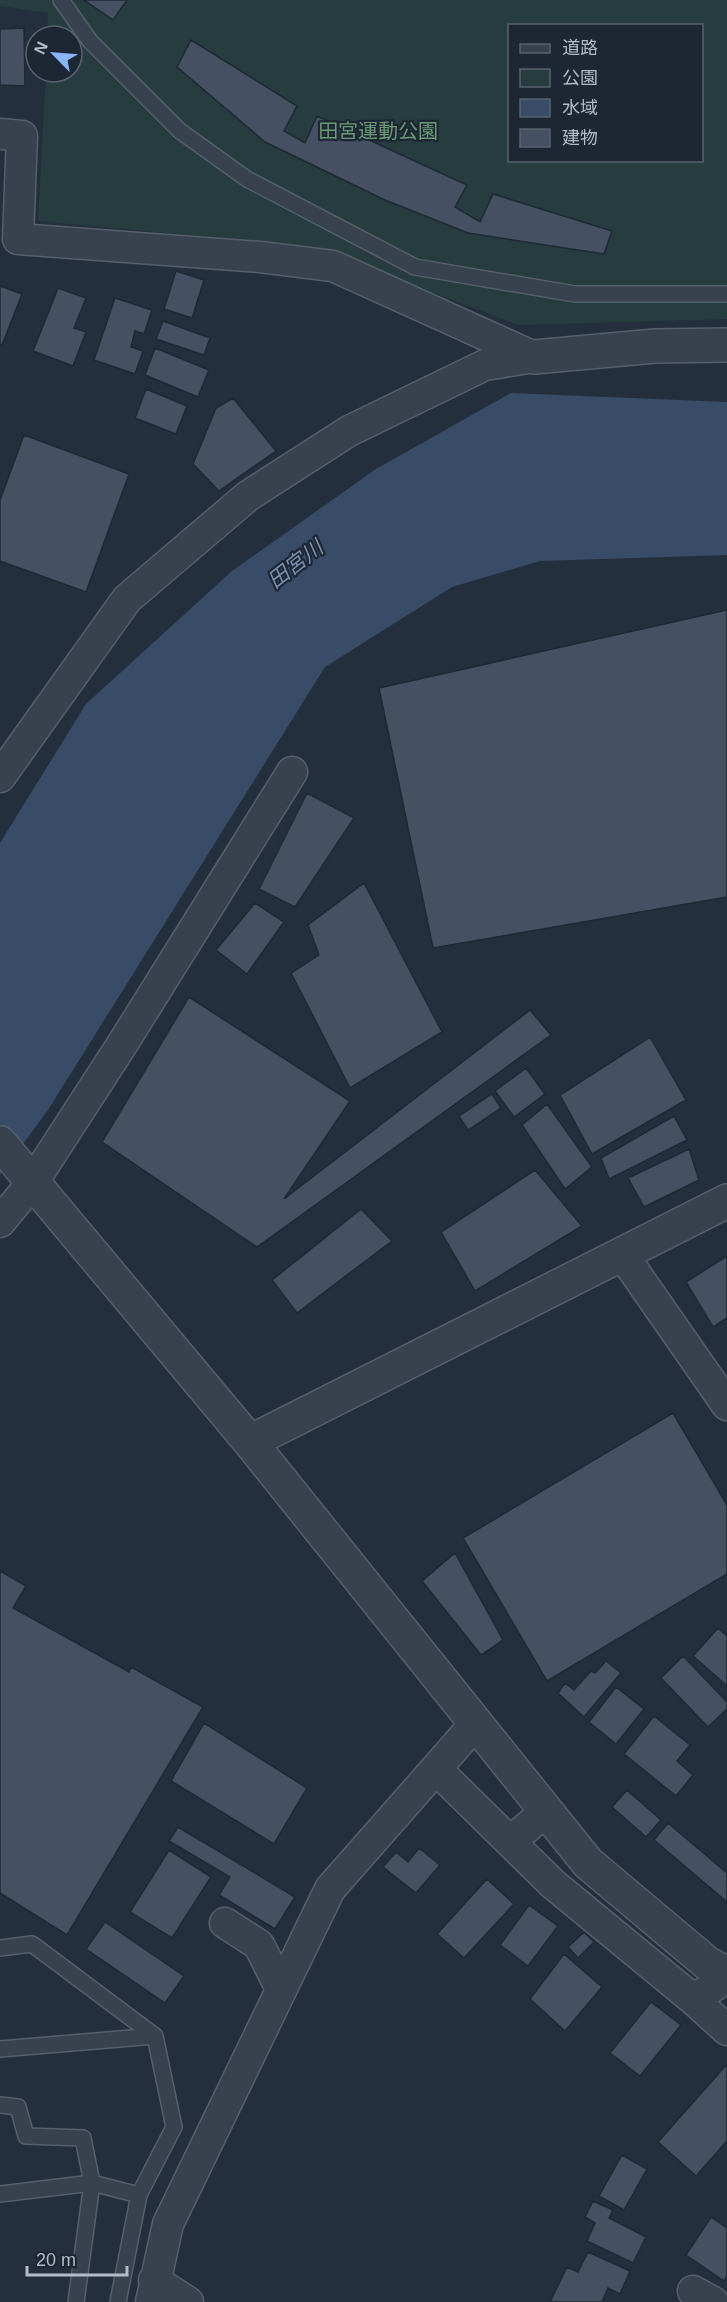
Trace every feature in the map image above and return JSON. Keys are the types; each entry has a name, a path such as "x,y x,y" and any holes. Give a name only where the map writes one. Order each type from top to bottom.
{"street":[{"path":"0,134 22,136 18,239 260,257 333,266 534,357"},
{"path":"0,777 127,599 248,496 349,431 485,365 534,357 655,346 727,345"},
{"path":"0,1222 33,1182 292,771"},
{"path":"0,1143 250,1442 588,1863 707,1963 727,1975 694,2000"},
{"path":"250,1442 727,1201"},
{"path":"622,1254 727,1405"},
{"path":"188,2302 153,2291 168,2224 280,1989 330,1889 476,1723"},
{"path":"437,1770 553,1884 727,2030"},
{"path":"510,1842 546,1811"},
{"path":"225,1923 260,1945 280,1989"}],"lane":[{"path":"61,0 90,40 180,131 247,178 415,267 575,294 727,294"},
{"path":"0,1948 32,1944 155,2036 174,2127 139,2195 118,2302"},
{"path":"0,2049 155,2036"},
{"path":"0,2105 18,2107 26,2136 83,2138 92,2183 76,2302"},
{"path":"0,2194 92,2183 139,2195"}],"green space":[{"name":"田宮運動公園","path":"0,0 727,0 727,319 518,325 314,247 38,221 45,84 84,84 84,24 48,24 48,13 0,6"}],"water":[{"name":"田宮川","path":"511,393 727,402 727,555 540,561 452,587 325,667 48,1110 0,1175 0,843 86,704 232,571 376,469"}],"building":[{"path":"84,0 127,0 113,20"},
{"path":"24,28 25,86 0,85 0,29"},
{"path":"191,40 297,106 284,131 305,143 317,116 467,185 455,207 480,222 493,194 612,231 604,254 468,233 385,200 265,142 177,67"},
{"path":"176,271 204,280 192,318 164,309"},
{"path":"0,286 22,294 2,345 0,345"},
{"path":"58,288 86,298 74,328 86,332 73,366 33,351"},
{"path":"115,298 152,310 144,334 135,331 131,347 143,351 135,374 94,360"},
{"path":"163,321 210,338 204,355 156,339"},
{"path":"155,348 209,370 198,397 145,375"},
{"path":"146,389 187,406 176,434 135,418"},
{"path":"233,398 276,451 219,491 193,464 216,408"},
{"path":"24,435 129,474 86,592 0,561 0,500"},
{"path":"727,610 727,897 433,948 379,688"},
{"path":"307,793 354,818 295,907 259,889"},
{"path":"364,883 442,1032 350,1088 291,973 319,955 308,925"},
{"path":"255,903 284,922 247,974 216,950"},
{"path":"189,997 350,1101 284,1199 530,1010 551,1035 257,1247 102,1142"},
{"path":"650,1037 686,1100 592,1154 560,1095"},
{"path":"526,1068 545,1094 514,1117 495,1091"},
{"path":"492,1094 501,1108 468,1130 459,1116"},
{"path":"547,1104 592,1167 565,1189 522,1125"},
{"path":"674,1116 687,1140 609,1179 601,1158"},
{"path":"689,1149 699,1180 644,1207 628,1178"},
{"path":"535,1170 582,1226 475,1291 441,1232"},
{"path":"361,1209 392,1241 297,1313 272,1280"},
{"path":"727,1256 727,1318 713,1327 686,1282"},
{"path":"673,1413 727,1505 727,1574 547,1681 463,1538"},
{"path":"455,1553 503,1640 481,1655 422,1581"},
{"path":"0,1571 26,1586 13,1608 129,1672 131,1667 203,1707 67,1935 0,1893"},
{"path":"718,1628 727,1636 727,1686 693,1656"},
{"path":"683,1656 727,1702 727,1709 708,1727 661,1678"},
{"path":"606,1661 621,1673 584,1717 558,1693 565,1683 574,1690 591,1671 595,1673"},
{"path":"616,1687 644,1709 616,1744 589,1722"},
{"path":"654,1716 690,1745 677,1761 693,1775 676,1796 624,1754"},
{"path":"204,1723 307,1788 274,1844 171,1781"},
{"path":"627,1790 661,1820 646,1837 612,1807"},
{"path":"668,1823 727,1873 727,1902 654,1840"},
{"path":"178,1827 295,1897 275,1929 219,1895 230,1877 169,1841"},
{"path":"419,1848 440,1865 416,1893 383,1867 396,1852 408,1862"},
{"path":"169,1850 211,1877 172,1938 130,1912"},
{"path":"487,1879 514,1904 464,1958 437,1934"},
{"path":"529,1905 558,1926 528,1966 500,1945"},
{"path":"105,1922 184,1976 165,2003 86,1949"},
{"path":"584,1932 594,1942 578,1958 568,1947"},
{"path":"564,1954 602,1987 565,2031 530,1999"},
{"path":"651,2002 681,2025 640,2076 610,2053"},
{"path":"727,2064 727,2141 696,2176 658,2142"},
{"path":"622,2155 647,2169 624,2210 599,2196"},
{"path":"593,2201 613,2210 609,2218 646,2237 633,2263 587,2241 595,2223 585,2217"},
{"path":"711,2217 727,2228 727,2276 724,2281 686,2255"},
{"path":"588,2252 630,2271 620,2294 608,2288 602,2302 550,2302 567,2267 578,2272"}]}
